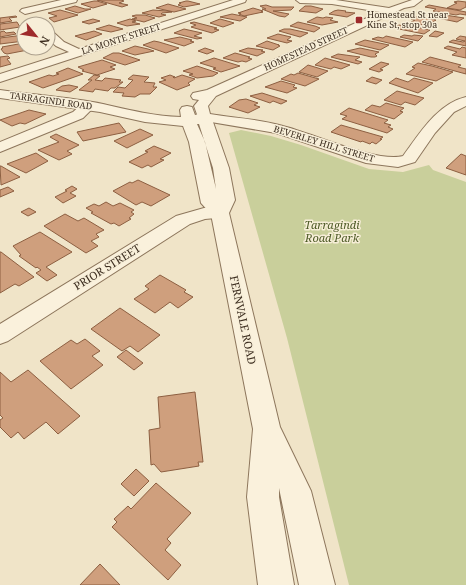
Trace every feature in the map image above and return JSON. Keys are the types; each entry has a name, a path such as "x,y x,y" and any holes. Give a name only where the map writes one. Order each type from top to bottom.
{"street":[{"path":"30,16 23,8 73,0"},
{"name":"LA MONTE STREET","path":"0,78 242,0"},
{"path":"300,0 327,1 391,10"},
{"name":"HOMESTEAD STREET","path":"193,116 211,93 404,3 411,4 418,0"},
{"path":"56,40 60,44 79,53"},
{"name":"TARRAGINDI ROAD","path":"0,94 95,107 113,112 193,116"},
{"name":"BEVERLEY HILL STREET","path":"193,116 273,128 366,158 398,162 409,159 430,130 449,109 466,101"},
{"path":"0,147 95,107"},
{"name":"FERNVALE ROAD","path":"193,116 222,174 226,200 220,213 266,428 296,491 317,585"},
{"name":"PRIOR STREET","path":"0,335 183,220 198,215 220,213"},
{"name":"FERNVALE ROAD","path":"266,428 263,497 276,585"}],"green space":[{"name":"Tarragindi Road Park","path":"241,130 271,136 301,145 369,169 403,172 429,165 433,170 466,182 466,585 349,585 287,338 229,133"}],"building":[{"path":"97,0 121,0 124,1 119,3 128,5 122,7"},
{"path":"94,1 107,4 93,8 81,4"},
{"path":"186,1 200,4 184,7 178,5 181,3 179,3"},
{"path":"454,2 466,2 466,7 460,10 447,8 457,3"},
{"path":"168,4 186,9 174,12 156,8"},
{"path":"266,5 272,7 294,7 291,10 273,11 289,14 285,17 262,9 266,9 260,6"},
{"path":"429,5 466,12 466,15 456,15 433,11 436,9 425,7"},
{"path":"75,6 91,9 78,13 65,9"},
{"path":"305,6 323,9 316,13 299,11"},
{"path":"253,8 263,12 244,16 239,14 241,13 238,13"},
{"path":"60,10 78,15 56,21 57,16 48,13"},
{"path":"153,10 172,12 162,13 161,14 166,15 159,17 142,13"},
{"path":"338,10 355,13 347,17 329,14"},
{"path":"232,14 247,17 240,21 220,17"},
{"path":"145,15 155,18 144,22 132,19 137,18 132,16"},
{"path":"445,15 464,18 457,22 438,18"},
{"path":"16,16 9,18 12,21 0,23 0,18"},
{"path":"317,17 333,18 330,20 338,22 322,25 307,22"},
{"path":"415,17 436,20 427,26 411,22 415,20 411,19"},
{"path":"93,19 100,21 89,24 82,22"},
{"path":"130,19 136,21 132,22 140,24 127,26 117,23"},
{"path":"220,19 234,23 223,27 210,23"},
{"path":"16,22 16,28 0,30 0,24"},
{"path":"194,22 217,28 214,29 219,30 212,33 191,27 196,25 190,23"},
{"path":"298,22 320,28 314,32 290,26"},
{"path":"109,25 123,29 111,32 96,29"},
{"path":"399,25 407,25 430,30 424,34 394,28"},
{"path":"184,29 202,33 194,36 202,38 197,39 174,33"},
{"path":"284,29 308,33 300,37 279,31"},
{"path":"94,31 102,34 86,40 75,36"},
{"path":"435,31 444,33 437,37 429,36"},
{"path":"0,32 14,32 16,34 0,37"},
{"path":"278,34 291,37 287,40 292,41 287,43 267,38"},
{"path":"404,35 423,36 418,41 400,37"},
{"path":"16,36 16,42 0,44 0,38"},
{"path":"386,36 413,42 405,47 372,39 378,37 383,38"},
{"path":"460,36 466,37 466,46 449,42 453,40 465,41 456,39"},
{"path":"180,37 192,40 190,41 194,42 184,46 164,40"},
{"path":"365,40 389,45 380,50 355,44"},
{"path":"154,41 179,48 166,53 143,45"},
{"path":"267,41 280,46 273,50 256,46"},
{"path":"16,44 16,52 4,53 1,49 3,48 2,47"},
{"path":"135,46 154,51 135,55 122,51"},
{"path":"448,46 460,49 462,47 466,48 466,58 452,55 457,52 444,48"},
{"path":"205,48 214,51 207,54 198,51"},
{"path":"248,48 263,50 261,51 265,52 257,56 239,51"},
{"path":"360,48 379,52 375,54 377,56 371,57 347,51"},
{"path":"113,53 119,53 140,60 125,65 103,58"},
{"path":"235,53 250,57 248,58 252,59 246,62 238,62 223,58"},
{"path":"338,54 360,57 355,60 362,62 358,64 331,57"},
{"path":"8,56 10,58 7,59 11,64 0,67 0,57"},
{"path":"430,57 461,65 458,67 466,69 466,74 422,62"},
{"path":"214,58 240,66 221,72 213,69 216,68 200,63"},
{"path":"325,58 350,65 341,69 334,67 331,69 315,65"},
{"path":"102,60 116,65 110,67 115,69 97,75 82,71 84,70 78,67"},
{"path":"381,62 389,64 380,69 383,70 379,72 369,69"},
{"path":"418,63 453,72 436,81 406,74 415,68 412,67"},
{"path":"308,65 328,71 317,77 299,72"},
{"path":"197,66 218,73 213,76 197,78 189,75 193,74 183,71"},
{"path":"68,68 83,74 43,88 29,82 49,75 53,76 59,74 56,73"},
{"path":"298,73 319,79 305,86 281,79 291,74 294,75"},
{"path":"94,75 100,76 95,80 102,81 105,78 121,80 119,82 123,82 108,91 95,89 93,92 79,90 92,80 88,80"},
{"path":"133,75 149,77 144,82 155,83 153,87 157,87 150,94 140,94 135,97 122,96 124,93 113,92 118,87 125,88 133,80 128,79"},
{"path":"170,75 175,77 173,77 174,78 182,75 195,79 188,83 190,85 177,90 159,82 166,80 161,78"},
{"path":"372,77 382,80 376,84 366,81"},
{"path":"396,78 408,82 414,78 433,83 418,93 389,83"},
{"path":"281,81 295,85 293,87 297,88 287,93 265,87"},
{"path":"69,85 78,87 70,92 56,90 62,86"},
{"path":"397,91 424,98 415,105 405,102 401,105 384,100"},
{"path":"262,93 287,101 281,104 273,101 270,103 250,96"},
{"path":"246,99 258,103 254,105 260,107 248,113 229,107 239,100"},
{"path":"386,103 404,108 400,111 403,112 394,119 365,110 372,105 380,107"},
{"path":"349,108 388,120 384,123 391,125 388,127 393,129 387,133 342,119 347,116 340,114"},
{"path":"29,110 46,114 25,124 20,123 12,126 0,120"},
{"path":"119,123 126,132 83,141 77,132"},
{"path":"341,125 383,137 376,144 372,142 370,144 331,132"},
{"path":"140,129 153,135 127,148 114,141"},
{"path":"56,134 79,145 67,151 72,154 59,160 38,150 59,142 50,137"},
{"path":"154,146 171,153 160,159 164,160 151,167 148,165 142,168 129,162 148,152 145,151"},
{"path":"36,153 48,161 26,173 7,164"},
{"path":"461,154 466,156 466,175 446,168"},
{"path":"1,166 20,177 1,185"},
{"path":"138,180 170,195 151,206 142,202 136,205 113,191 130,182 132,183"},
{"path":"72,186 77,189 70,193 76,196 63,203 55,197 67,191 65,190"},
{"path":"8,187 14,191 0,197 0,190"},
{"path":"106,202 113,206 120,203 134,210 131,212 134,214 129,218 131,219 119,226 114,223 111,224 91,213 93,212 86,208 94,204 99,206"},
{"path":"29,208 36,212 28,216 21,212"},
{"path":"65,214 78,221 84,218 104,230 96,234 99,237 91,241 98,246 86,253 44,226"},
{"path":"40,232 72,252 46,267 57,275 47,281 36,273 41,270 19,256 21,255 13,246"},
{"path":"0,252 34,277 19,286 15,284 0,293"},
{"path":"160,275 186,290 184,292 193,297 178,308 170,302 155,313 134,299 149,289 145,286"},
{"path":"120,308 160,335 138,352 130,346 122,351 91,329"},
{"path":"85,339 100,351 92,356 103,365 71,389 40,361 71,340 77,344"},
{"path":"126,350 143,363 134,370 117,357"},
{"path":"28,370 80,416 58,434 46,422 24,439 18,432 11,438 0,427 0,420 3,418 0,415 0,372 11,382"},
{"path":"195,392 203,462 198,462 199,466 161,472 154,464 151,465 149,430 160,428 158,397"},
{"path":"136,469 149,481 134,496 121,484"},
{"path":"156,483 191,513 167,539 171,543 165,550 181,565 168,580 112,527 117,522 114,519 128,506 131,509"},
{"path":"100,564 120,585 80,585"}],"place":[{"name":"Homestead St near Kine St, stop 30a","path":"359,20"}]}
